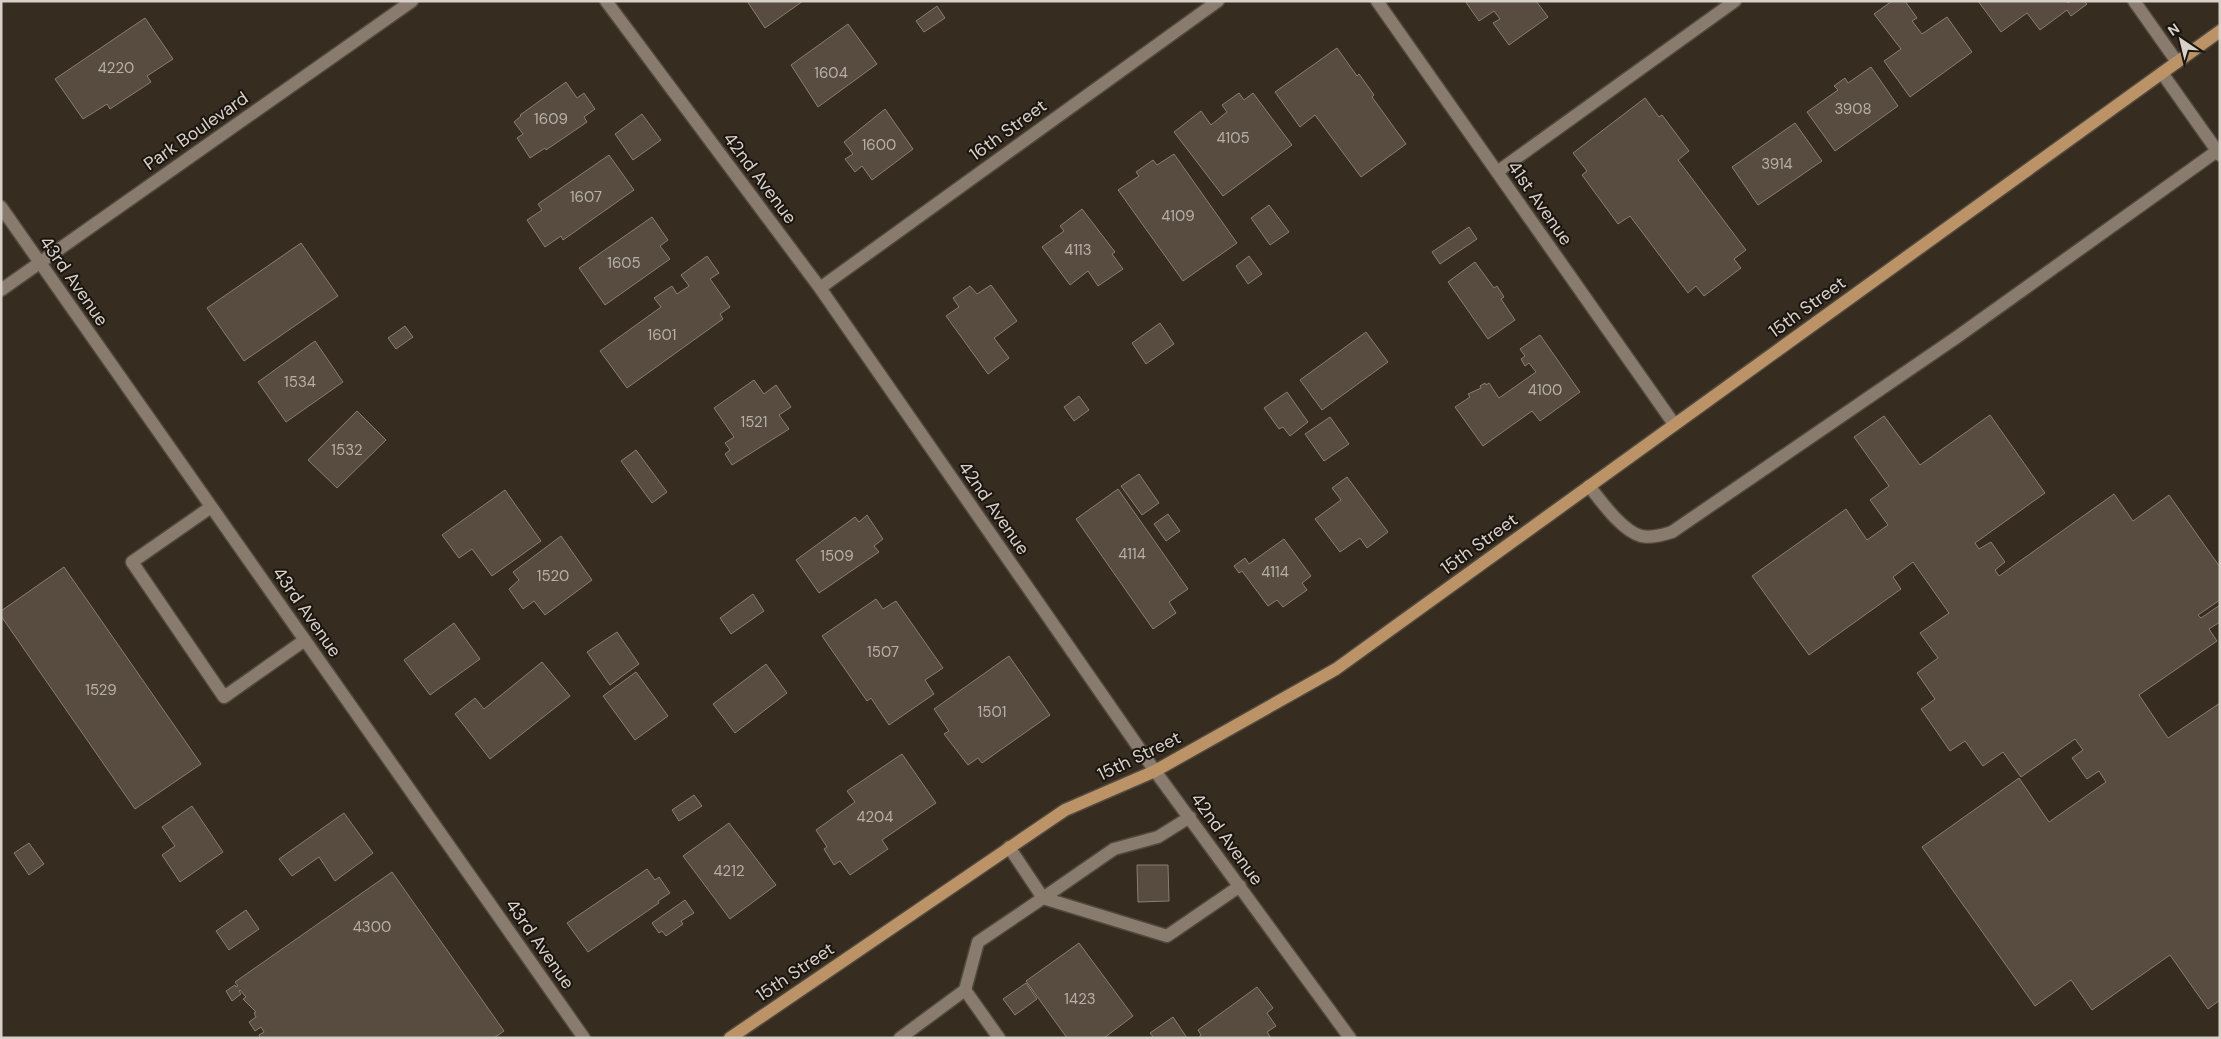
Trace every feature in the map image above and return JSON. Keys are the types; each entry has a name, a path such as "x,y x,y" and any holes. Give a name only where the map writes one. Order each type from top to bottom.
{"main road":[{"name":"15th Street","path":"730,1038 1065,810 1155,771 1336,669 2220,31"}],"street":[{"name":"Park Boulevard","path":"1,290 412,1"},
{"name":"42nd Avenue","path":"606,1 820,288 1155,771 1350,1038"},
{"name":"16th Street","path":"820,288 1218,1"},
{"name":"41st Avenue","path":"1376,1 1674,424"},
{"path":"1497,172 1735,1"},
{"path":"2134,1 2177,62"},
{"path":"1589,486 1629,530 1641,536 1657,536 1672,532 1957,338 2219,153 2162,72"},
{"name":"43rd Avenue","path":"1,207 584,1038"},
{"path":"211,507 132,562 224,697 305,640"},
{"path":"900,1038 965,990 978,942 1114,849 1158,837 1190,817"},
{"path":"1009,848 1043,898 1167,936 1240,886"},
{"path":"965,990 999,1038"}],"building":[{"path":"747,1 803,1 765,28"},
{"path":"1465,1 1536,1 1548,17 1509,45 1493,23 1500,19 1494,11 1479,21"},
{"path":"1892,1 1905,1 1917,18 1912,21 1922,34 1947,17 1972,52 1910,97 1884,61 1901,49 1874,14"},
{"path":"1978,1 2067,1 2068,3 2071,1 2084,1 2087,4 2071,16 2067,10 2040,30 2027,13 2001,32"},
{"path":"937,6 945,18 924,32 916,21"},
{"path":"145,18 173,59 147,76 151,82 110,109 107,104 83,119 55,79"},
{"path":"848,24 877,64 818,107 791,65"},
{"path":"1337,48 1357,76 1359,74 1374,95 1372,97 1406,144 1361,177 1315,115 1300,127 1275,92"},
{"path":"1871,67 1898,106 1835,151 1807,112 1838,90 1834,86 1845,78 1848,83"},
{"path":"566,82 577,98 584,93 595,109 584,117 587,122 546,150 545,148 530,158 517,138 523,134 514,122 520,115"},
{"path":"1239,93 1244,100 1253,93 1292,145 1223,196 1174,132 1201,111 1211,125 1227,112 1222,105"},
{"path":"1645,98 1659,117 1662,115 1689,151 1678,160 1746,250 1734,259 1741,268 1704,296 1696,286 1688,293 1630,216 1618,224 1582,175 1587,171 1573,153"},
{"path":"885,109 913,149 872,180 862,166 855,172 845,159 853,154 844,142"},
{"path":"642,114 661,140 633,160 615,134"},
{"path":"1795,123 1822,161 1758,205 1732,167"},
{"path":"1174,154 1237,243 1183,281 1118,190 1139,176 1136,172 1153,160 1157,165"},
{"path":"609,155 634,190 563,240 561,236 545,247 527,220 542,210 538,204"},
{"path":"1269,205 1289,232 1270,245 1251,218"},
{"path":"1082,209 1115,252 1112,254 1123,269 1098,286 1088,271 1070,285 1042,247 1064,231 1060,226"},
{"path":"652,217 668,240 660,246 670,259 605,305 579,268"},
{"path":"1469,227 1477,239 1440,264 1432,252"},
{"path":"301,243 338,296 244,361 207,308"},
{"path":"707,256 719,273 710,279 730,307 720,314 723,319 627,388 600,351 661,307 654,298 672,286 677,294 689,286 681,275"},
{"path":"1249,256 1262,274 1248,284 1236,266"},
{"path":"1475,262 1494,288 1497,286 1504,297 1501,299 1515,320 1488,339 1448,282"},
{"path":"991,285 1017,321 994,338 1009,358 988,374 946,316 959,307 953,298 970,286 977,294"},
{"path":"1160,323 1174,344 1146,364 1132,343"},
{"path":"405,326 413,337 396,349 388,338"},
{"path":"1366,332 1388,362 1322,410 1300,380"},
{"path":"1540,335 1580,392 1540,421 1532,411 1483,446 1455,407 1470,397 1468,394 1481,388 1480,386 1485,383 1486,385 1489,383 1499,398 1536,372 1529,363 1525,366 1521,359 1525,356 1520,349"},
{"path":"315,341 343,382 286,422 258,382"},
{"path":"754,380 764,394 776,385 791,407 779,415 789,429 732,465 725,454 730,450 725,443 734,437 714,408"},
{"path":"1287,392 1308,422 1290,436 1283,427 1279,429 1264,408"},
{"path":"1079,396 1089,410 1074,421 1064,407"},
{"path":"357,411 386,440 337,488 308,460"},
{"path":"1990,415 2045,493 1975,543 1979,549 1991,542 2005,562 1995,570 1999,576 2114,494 2133,521 2169,495 2220,567 2220,600 2198,615 2201,618 2220,605 2220,622 2209,629 2217,641 2139,695 2168,738 2220,703 2220,1000 2208,1009 2170,955 2092,1010 2071,980 2035,1006 1922,847 2019,778 2049,822 2106,782 2099,771 2087,779 2072,758 2083,750 2075,739 2021,777 2003,752 1983,766 1965,741 1950,751 1921,709 1935,699 1917,673 1938,658 1920,633 1949,613 1913,562 1893,577 1901,589 1809,655 1752,576 1846,509 1867,540 1888,525 1870,500 1889,486 1854,437 1884,416 1920,465"},
{"path":"1330,417 1349,444 1324,461 1305,434"},
{"path":"636,450 667,492 652,503 621,461"},
{"path":"1139,474 1159,503 1142,515 1121,486"},
{"path":"1347,477 1388,532 1367,548 1360,538 1340,552 1315,519 1341,500 1332,488"},
{"path":"1118,489 1188,589 1169,602 1176,613 1153,629 1076,519"},
{"path":"505,490 541,541 492,576 472,549 459,558 442,535"},
{"path":"1168,514 1180,531 1166,541 1154,524"},
{"path":"867,515 883,539 874,546 879,552 819,593 796,560 855,517 859,522"},
{"path":"561,536 592,580 545,615 534,601 523,609 509,589 519,580 513,572"},
{"path":"1284,539 1311,576 1302,583 1307,590 1283,607 1277,600 1268,606 1242,571 1239,573 1234,566 1245,558 1249,564"},
{"path":"64,567 201,764 135,809 1,616 1,611"},
{"path":"753,594 764,611 731,634 720,618"},
{"path":"876,599 883,609 896,601 943,668 925,680 934,694 889,725 871,698 867,701 822,636"},
{"path":"454,623 480,659 430,695 404,660"},
{"path":"617,632 639,664 610,685 587,652"},
{"path":"1009,656 1050,715 982,763 978,758 968,765 944,734 949,731 934,709"},
{"path":"542,662 570,696 490,759 455,714 475,698 484,709"},
{"path":"766,664 787,693 735,733 713,704"},
{"path":"636,672 668,716 635,740 603,696"},
{"path":"902,754 936,803 882,840 888,849 850,875 840,861 834,865 824,849 827,847 816,830 855,802 847,791"},
{"path":"694,795 702,806 679,821 672,810"},
{"path":"192,806 223,852 180,882 162,855 175,846 162,827"},
{"path":"344,813 373,853 335,881 319,857 292,876 279,859"},
{"path":"729,823 776,885 730,919 683,856"},
{"path":"29,843 44,864 29,875 14,853"},
{"path":"1137,865 1168,865 1169,901 1138,902"},
{"path":"647,869 655,880 659,877 670,893 658,901 659,903 588,952 567,923"},
{"path":"392,872 504,1031 494,1038 260,1038 259,1035 264,1032 261,1027 255,1031 249,1022 256,1017 254,1013 256,1012 243,999 246,997 240,990 241,994 232,1001 226,991 235,985 236,987 238,986 235,982"},
{"path":"685,900 694,913 681,921 683,924 666,936 662,931 659,933 652,923"},
{"path":"246,910 259,929 229,950 216,931"},
{"path":"1079,943 1133,1016 1104,1038 1067,1038 1026,981"},
{"path":"1026,983 1037,999 1015,1015 1003,999"},
{"path":"1257,987 1273,1008 1267,1013 1276,1026 1267,1032 1271,1038 1198,1038 1201,1035 1198,1030"},
{"path":"1173,1017 1187,1038 1154,1038 1150,1033"}]}
